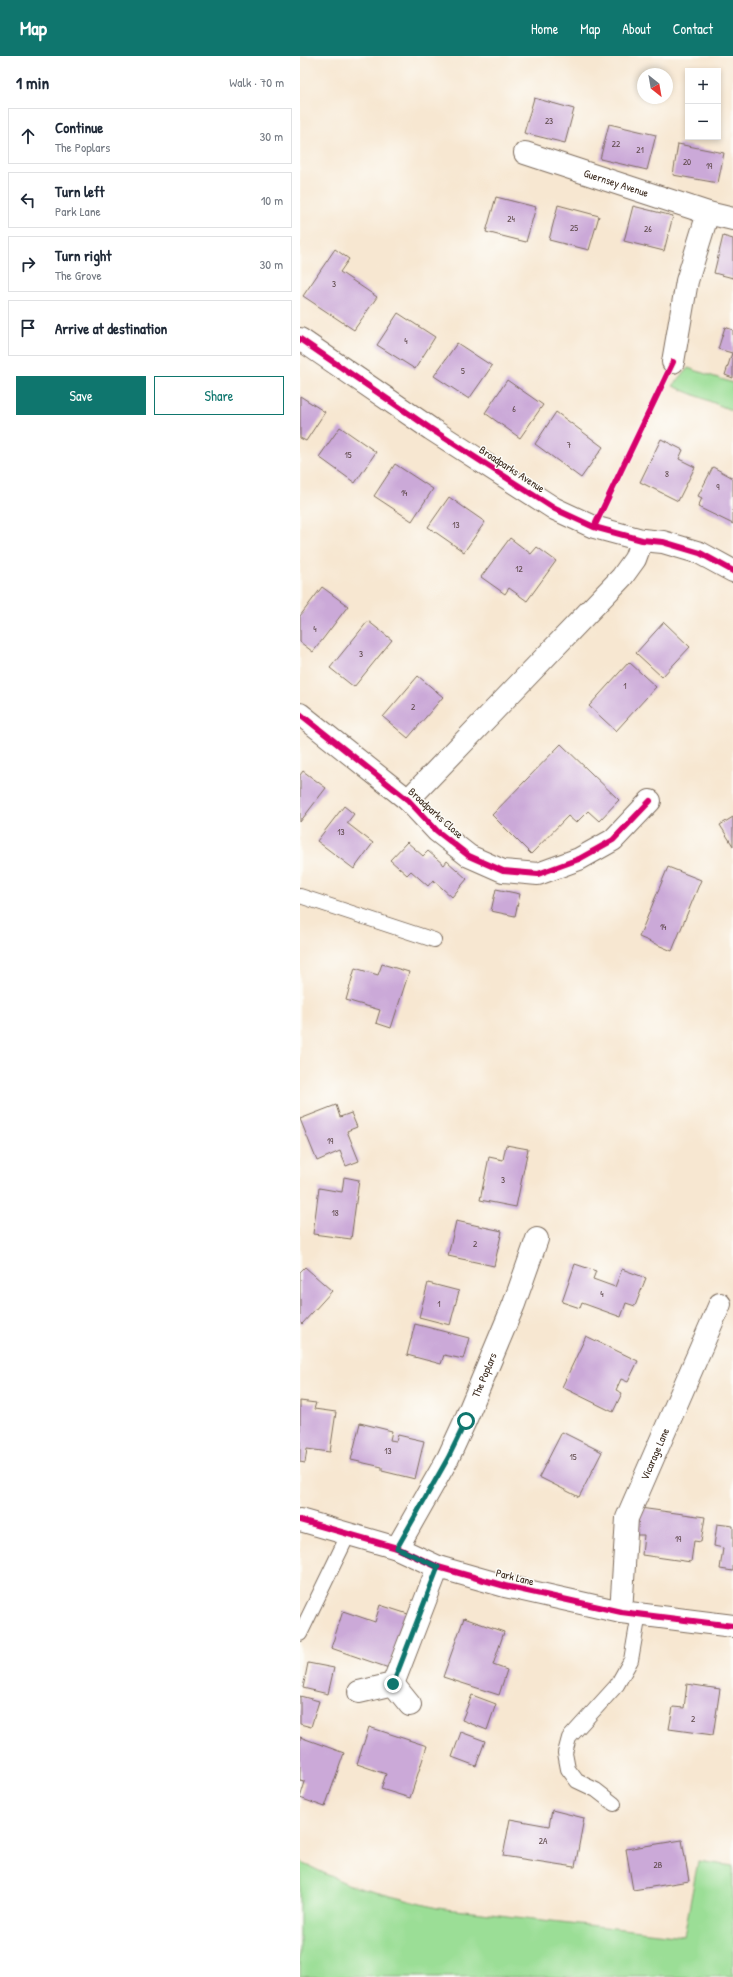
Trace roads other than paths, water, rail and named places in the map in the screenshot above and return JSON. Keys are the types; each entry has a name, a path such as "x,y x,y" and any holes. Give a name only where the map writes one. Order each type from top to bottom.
{"street":[{"name":"Guernsey Avenue","path":"525,153 708,213 733,219"},
{"path":"673,362 687,281 708,213"},
{"name":"Broadparks Avenue","path":"300,340 431,429 555,509 594,528 642,540 663,542 700,553 733,571"},
{"name":"Broadparks Close","path":"408,800 622,577 635,558 642,540"},
{"name":"Broadparks Close","path":"300,714 408,800 437,831 469,856 503,871 538,874 579,859 613,840 650,801"},
{"name":"The Poplars","path":"397,1548 448,1458 466,1421 514,1304 537,1239"},
{"name":"Vicarage Lane","path":"630,1613 627,1518 720,1304"},
{"name":"Park Lane","path":"300,1520 397,1548 438,1567 505,1586 630,1613 733,1626"},
{"path":"393,1684 438,1567"},
{"path":"359,1692 393,1684"},
{"path":"393,1684 410,1705"}],"lane":[{"path":"300,896 434,940"},
{"path":"300,1634 348,1535"},
{"path":"614,1804 596,1790 578,1781 568,1769 565,1753 569,1738 617,1685 631,1660 630,1613"}]}
